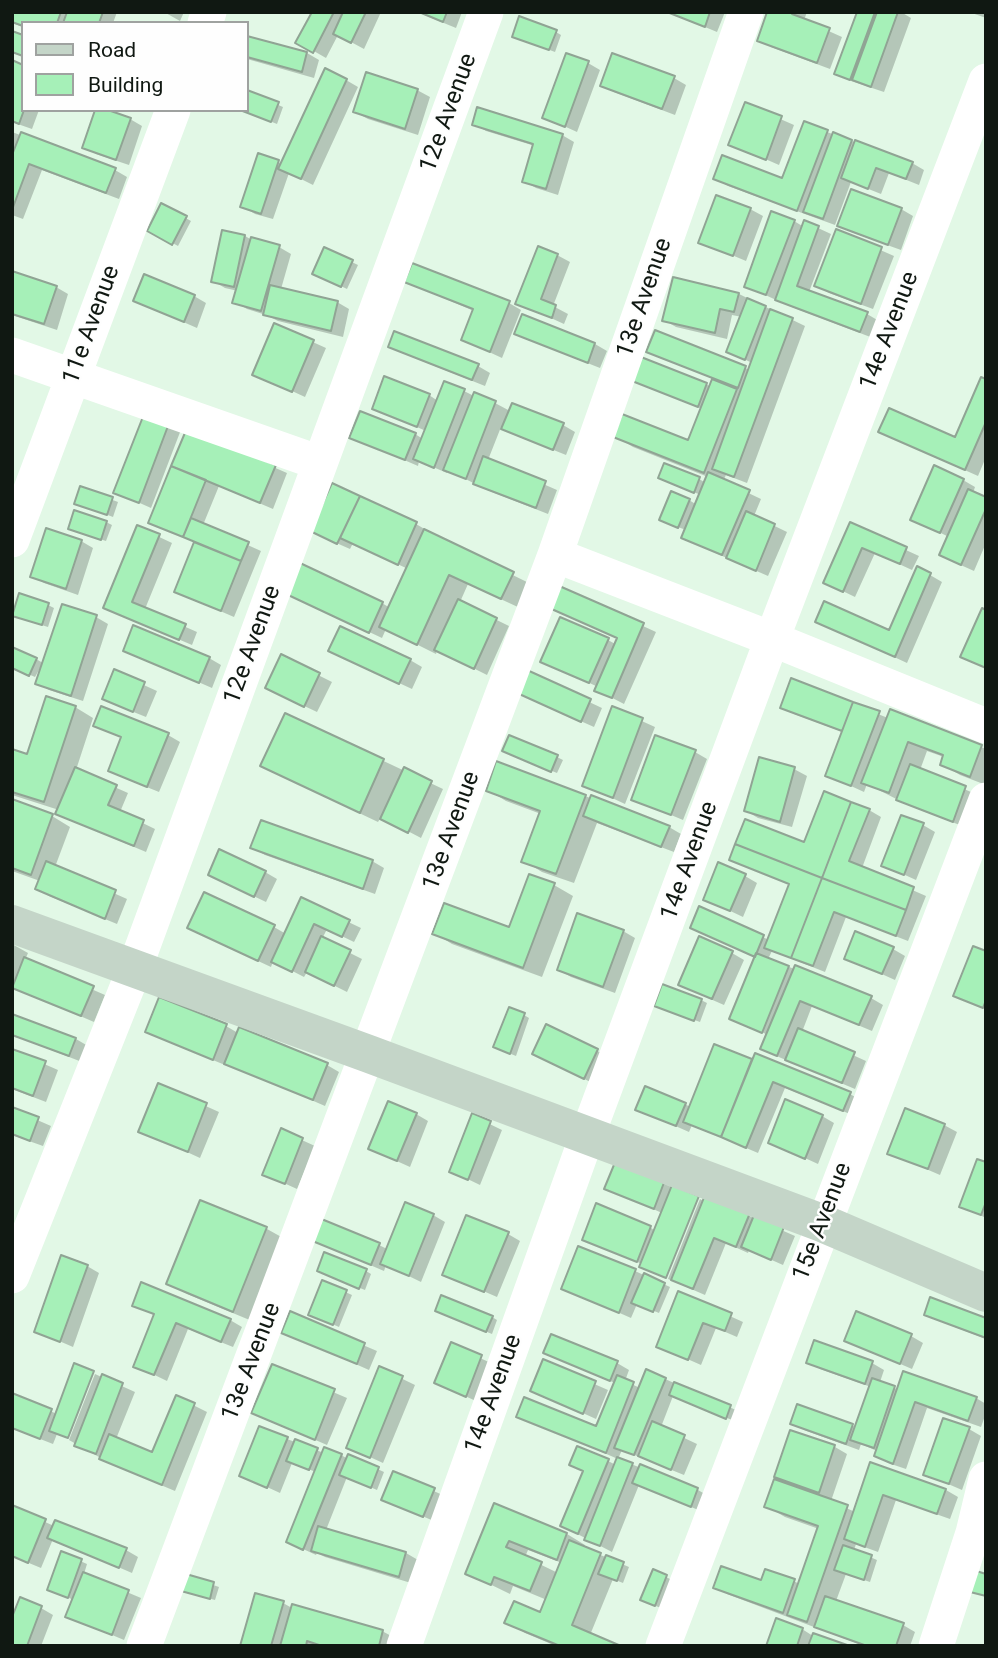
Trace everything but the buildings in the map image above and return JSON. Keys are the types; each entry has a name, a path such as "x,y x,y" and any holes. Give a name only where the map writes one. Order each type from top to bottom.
{"street":[{"name":"12e Avenue","path":"12,1276 134,970 486,12"},
{"name":"13e Avenue","path":"144,1646 555,555 746,12"},
{"name":"14e Avenue","path":"404,1646 587,1136 772,639 986,81"},
{"name":"11e Avenue","path":"12,540 172,112"},
{"path":"12,355 320,463"},
{"path":"555,555 986,726"},
{"name":"15e Avenue","path":"663,1646 822,1223 986,800"},
{"path":"12,924 822,1223 986,1293"},
{"path":"936,1646 973,1533 986,1479"}]}
